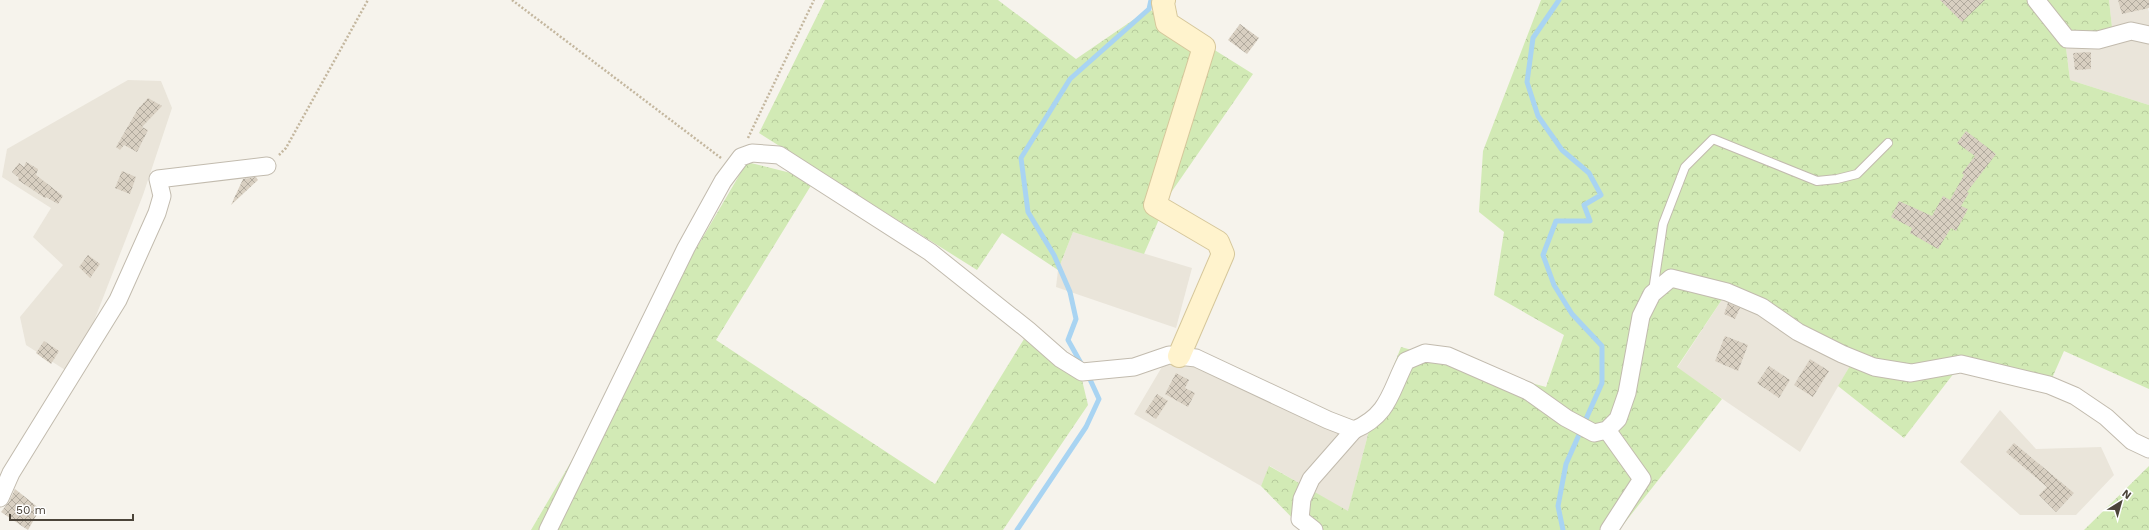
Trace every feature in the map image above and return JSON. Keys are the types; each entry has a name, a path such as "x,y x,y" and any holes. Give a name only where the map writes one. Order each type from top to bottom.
{"street":[{"path":"1164,0 1163,3 1167,23 1204,47 1155,205 1218,242 1224,254 1179,356"},
{"path":"2036,0 2067,39 2098,40 2131,31 2149,35"},
{"path":"548,530 686,248 737,162 752,154 779,155 930,252 1028,330 1061,359 1082,372 1134,367 1169,355 1196,358 1328,420 1354,430"},
{"path":"0,498 12,474 118,300 156,214 162,196 158,179 267,166"},
{"path":"1314,530 1300,519 1302,499 1311,480 1354,430 1371,423 1384,408 1406,361 1425,353 1448,356 1528,391 1566,418 1594,433 1607,430 1618,419 1627,393 1641,316 1652,294 1671,278 1727,292 1762,307 1798,332 1842,354 1874,367 1911,373 1961,364 2049,385 2075,396 2106,417 2132,441 2149,449"},
{"path":"1607,430 1642,479 1609,530"}],"lane":[{"path":"1652,294 1663,224 1685,167 1713,139 1817,181 1857,174 1888,143"}],"path":[{"path":"267,166 286,148 368,0"},
{"path":"512,0 737,162 814,0"}],"shaded area":[{"path":"2109,0 2146,0 2149,12 2149,105 2070,80 2066,48 2113,36"},
{"path":"128,80 161,81 172,108 143,195 73,375 26,345 20,317 63,265 33,237 51,208 2,177 7,149"},
{"path":"1073,232 1192,268 1176,328 1056,287 1058,270"},
{"path":"1727,292 1854,359 1800,452 1677,368"},
{"path":"1169,355 1354,430 1371,423 1348,512 1270,466 1261,486 1134,414"},
{"path":"2000,410 2036,449 2101,447 2114,475 2076,515 2020,515 1960,462"}],"green space":[{"path":"825,0 998,0 1076,59 1149,9 1253,74 1170,194 1144,254 1073,232 1058,270 1002,233 977,270 759,133"},
{"path":"1541,0 2109,0 2113,36 2066,48 2070,80 2149,105 2149,389 2064,351 2049,385 1961,364 1904,438 1838,386 1854,359 1727,292 1677,367 1722,399 1619,530 1304,530 1261,486 1269,466 1348,511 1371,423 1401,347 1546,387 1564,335 1494,295 1504,232 1479,212 1483,151"},
{"path":"747,162 815,179 716,340 935,484 1024,339 1082,380 1088,405 1003,530 531,530"},
{"path":"2149,466 2149,530 2084,530"}],"building":[{"path":"1940,0 1985,0 1962,22"},
{"path":"2118,0 2149,0 2149,8 2122,14"},
{"path":"1240,24 1259,38 1247,54 1228,40"},
{"path":"2091,52 2091,69 2075,70 2073,53"},
{"path":"148,98 162,106 142,127 148,130 137,152 124,145 120,150 116,147 138,109"},
{"path":"1966,131 1996,154 1967,192 1969,193 1961,206 1968,209 1956,231 1951,228 1938,249 1910,233 1912,228 1891,217 1899,201 1932,216 1943,196 1950,200 1964,175 1962,173 1975,156 1957,143"},
{"path":"26,162 38,169 36,175 63,196 58,204 46,197 45,198 18,180 19,178 12,172 19,163 24,167"},
{"path":"122,171 136,177 130,194 115,188"},
{"path":"256,177 258,180 231,205 243,179"},
{"path":"88,255 100,264 90,278 79,267"},
{"path":"1728,303 1740,308 1735,319 1724,314"},
{"path":"1725,336 1748,345 1738,371 1715,361"},
{"path":"44,341 59,351 51,364 36,353"},
{"path":"1810,359 1829,371 1813,397 1794,385"},
{"path":"1769,366 1790,380 1779,398 1757,383"},
{"path":"1176,373 1189,380 1185,388 1195,393 1188,407 1165,394"},
{"path":"1157,394 1168,401 1156,419 1145,412"},
{"path":"2014,443 2074,493 2056,512 2039,495 2047,487 2006,452"},
{"path":"15,489 40,509 28,530 1,512 9,502"}],"waterway":[{"path":"1082,365 1068,340 1076,319 1070,292 1054,255 1028,212 1021,158 1070,79 1149,9 1151,0"},
{"path":"1559,0 1533,38 1527,82 1538,116 1562,150 1589,173 1601,195 1584,205 1590,221 1556,221 1543,255 1554,285 1572,314 1602,346 1602,383 1566,464 1558,506 1563,530"},
{"path":"1017,530 1086,427 1099,399 1088,375"}]}
